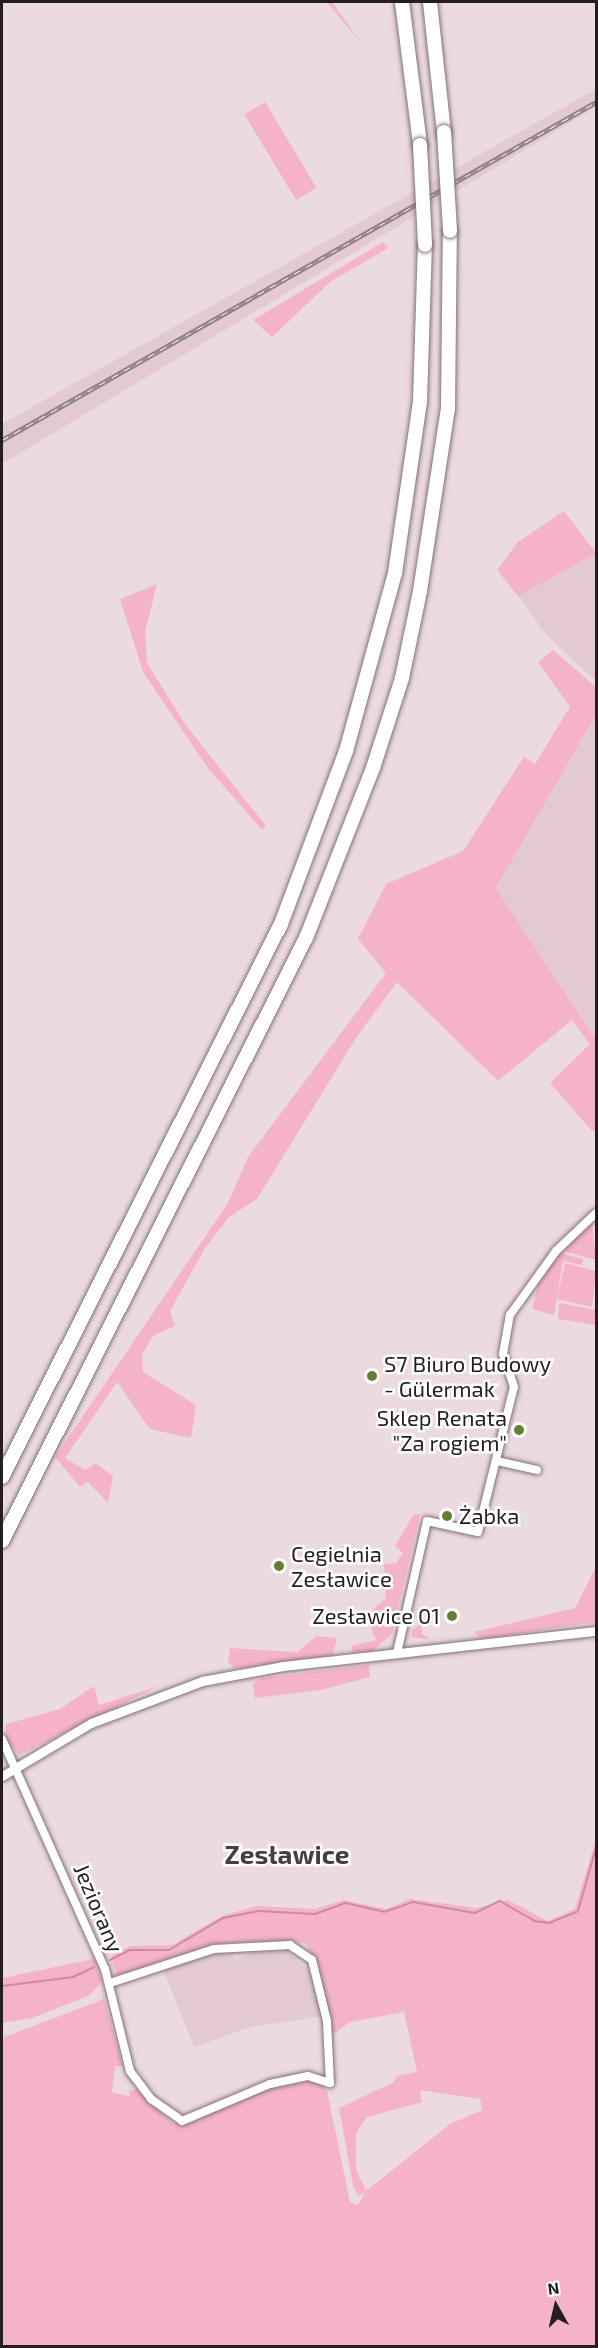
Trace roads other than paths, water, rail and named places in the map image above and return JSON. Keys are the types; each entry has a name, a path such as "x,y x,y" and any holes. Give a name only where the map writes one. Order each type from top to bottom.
{"highway":[{"path":"2,1477 281,924 346,751 395,573 420,401 425,244 420,145 402,2"},
{"path":"2,1541 306,938 373,768 402,678 420,591 448,409 450,231 444,132 430,2"}],"street":[{"path":"397,1653 427,1521 478,1532 514,1387 503,1354 510,1315 556,1251 597,1213"},
{"path":"497,1461 537,1470"},
{"path":"2,1776 91,1723 178,1688 253,1671 597,1631"},
{"name":"Jeziorany","path":"2,1739 16,1766 110,1983 130,2071 167,2115 182,2121 270,2084 308,2076 330,2083 327,2021 312,1960 290,1945 214,1948 110,1983"}],"waterway":[{"path":"110,1960 130,1950 169,1950 223,1918 259,1911 315,1914 346,1903 384,1912 413,1902 475,1913 500,1901 534,1921 549,1923 578,1911 596,1848"},
{"path":"2,1986 73,1977 94,1967"}],"railway":[{"path":"2,440 596,102"}],"place":[{"name":"S7 Biuro Budowy - Gülermak","path":"372,1376"},
{"name":"Sklep Renata \"Za rogiem\"","path":"519,1430"},
{"name":"Żabka","path":"447,1516"},
{"name":"Cegielnia Zesławice","path":"279,1566"},
{"name":"Zesławice 01","path":"452,1616"}],"district":[{"name":"Zesławice","path":"287,1854"}]}
